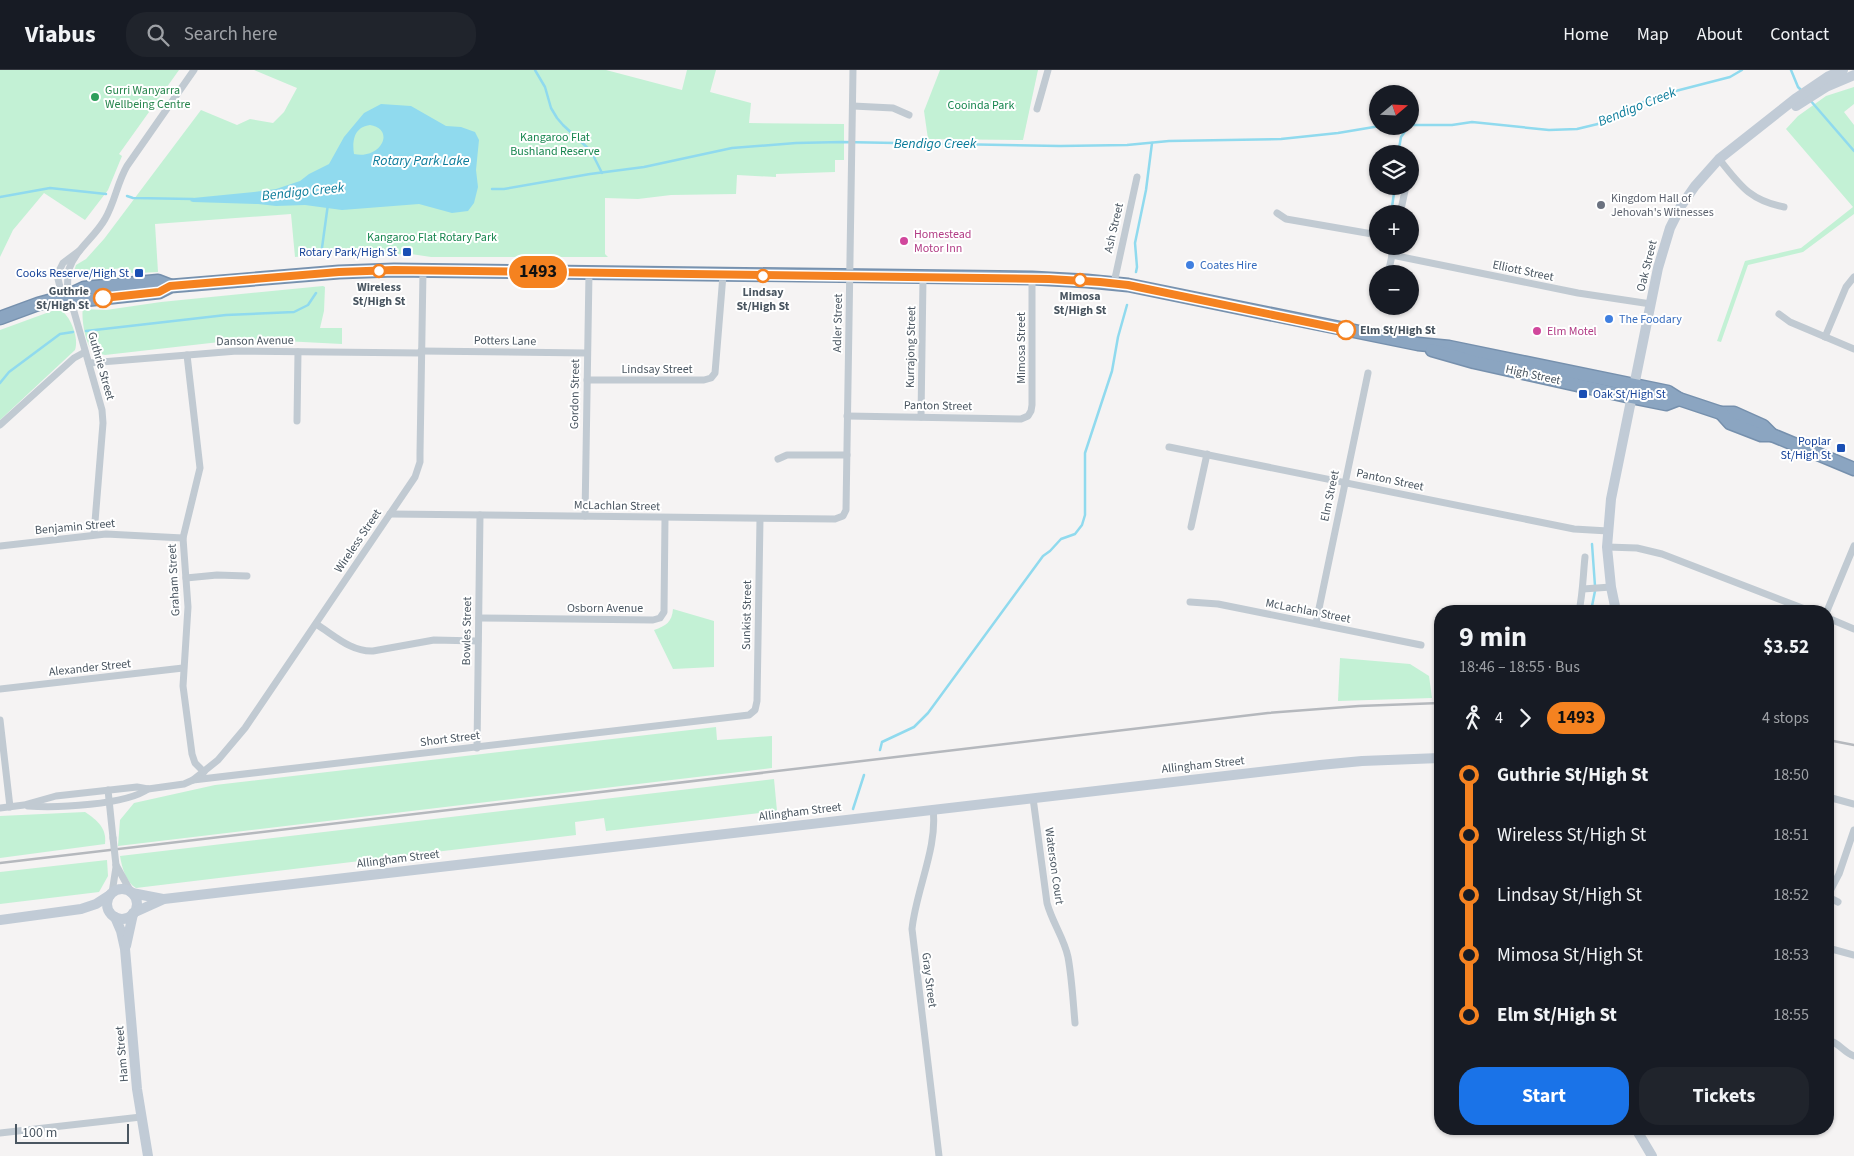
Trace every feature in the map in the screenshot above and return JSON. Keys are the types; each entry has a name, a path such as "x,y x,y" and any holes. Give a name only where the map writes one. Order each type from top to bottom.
{"highway":[{"name":"High Street","path":"0,318 67,296 85,300 159,292 170,286 339,272 423,271 1032,278 1114,283 1418,344 1444,355 1474,362 1632,391 1666,404 1679,399 1721,413 1734,413 1763,426 1772,435 1854,469"}],"street":[{"path":"67,296 69,271 79,251 101,226 127,166 194,70"},
{"name":"Adler Street","path":"843,516 846,510 853,70"},
{"path":"1037,109 1048,70"},
{"path":"1829,76 1842,70"},
{"path":"1829,76 1854,75"},
{"name":"Oak Street","path":"1615,605 1607,547 1613,485 1662,253 1677,214 1695,186 1719,159 1754,131 1815,89 1829,76"},
{"path":"853,106 893,108 909,115"},
{"path":"1719,159 1747,192 1773,205 1784,208"},
{"name":"Ash Street","path":"1114,283 1137,177"},
{"path":"1277,213 1286,219 1369,233"},
{"path":"1390,265 1392,255"},
{"name":"Elliott Street","path":"1392,255 1578,293 1651,304"},
{"name":"Wireless Street","path":"193,780 218,760 245,728 415,477 420,462 423,271"},
{"name":"Gordon Street","path":"585,516 589,273"},
{"name":"Lindsay Street","path":"587,380 704,380 711,378 715,372 724,275"},
{"path":"1825,337 1846,287 1854,277"},
{"name":"Kurrajong Street","path":"921,417 923,278"},
{"name":"Mimosa Street","path":"1028,416 1032,405 1032,278"},
{"name":"Guthrie Street","path":"67,296 73,308 103,417 94,534"},
{"path":"1779,314 1790,322 1854,349"},
{"name":"Danson Avenue","path":"89,363 237,351 421,352"},
{"path":"0,426 77,356 85,352"},
{"path":"297,421 298,352"},
{"name":"Potters Lane","path":"421,352 587,353"},
{"name":"Graham Street","path":"187,355 200,468 183,538 188,607 183,686 192,754 195,763 204,772"},
{"name":"Elm Street","path":"1316,624 1368,372"},
{"name":"Panton Street","path":"847,416 1021,419 1028,416"},
{"name":"Panton Street","path":"1169,447 1574,529 1608,531"},
{"path":"1191,526 1207,454"},
{"path":"778,458 787,455 847,455"},
{"name":"McLachlan Street","path":"390,514 760,519 835,519 843,516"},
{"name":"Bowles Street","path":"477,748 480,515"},
{"name":"Osborn Avenue","path":"479,618 653,620 660,618 664,612 666,518"},
{"name":"Sunkist Street","path":"755,710 758,701 760,519"},
{"name":"Benjamin Street","path":"0,546 94,534 183,538"},
{"path":"1829,605 1854,546"},
{"path":"1607,547 1637,548 1662,554 1794,605"},
{"path":"1580,605 1585,557"},
{"path":"186,578 217,574 247,576"},
{"path":"1583,589 1611,587"},
{"name":"McLachlan Street","path":"1190,602 1218,604 1421,645"},
{"path":"1834,621 1854,630"},
{"path":"316,624 351,647 363,650 428,641 478,641"},
{"name":"Alexander Street","path":"0,689 183,668"},
{"name":"Short Street","path":"0,808 24,805 56,796 137,787 148,789 184,784 193,780 746,716 755,710"},
{"path":"0,720 10,807"},
{"name":"Allingham Street","path":"132,893 164,899 1344,762 1434,758"},
{"name":"Short Street","path":"24,805 50,807 109,801 139,795 148,789"},
{"path":"108,790 116,865 107,907 113,916"},
{"name":"Waterson Court","path":"1033,798 1047,904 1051,920 1062,940 1068,957 1075,1023"},
{"path":"1834,799 1854,804"},
{"name":"Gray Street","path":"933,809 933,836 916,902 912,929 939,1156"},
{"path":"1834,884 1842,868 1854,830"},
{"path":"81,909 124,919 133,914 136,902 116,865"},
{"path":"0,920 81,909 96,904 123,889 132,893"},
{"name":"Allingham Street","path":"133,914 164,899"},
{"path":"1834,900 1838,902"},
{"name":"Ham Street","path":"125,949 133,914"},
{"name":"Ham Street","path":"113,916 121,931 125,949 141,1117 148,1156"},
{"path":"1834,950 1854,955"},
{"path":"1834,1042 1840,1045 1848,1054 1854,1056"},
{"path":"0,1133 141,1117"},
{"path":"1640,1135 1652,1156"}],"green space":[{"path":"0,70 179,70 119,154 122,156 108,190 85,220 44,193 13,230 0,257"},
{"name":"Kangaroo Flat Bushland Reserve","path":"254,70 606,70 682,90 687,70 716,70 710,92 751,103 749,123 844,124 844,160 835,160 835,172 776,174 776,177 737,175 736,194 671,195 638,199 605,198 605,254 608,257 431,257 405,252 404,254 390,255 337,253 295,257 291,214 155,224 158,272 139,273 139,270 134,270 134,274 122,268 73,274 76,265 86,259 104,239 201,110 237,125 250,119 273,123 284,112 297,88"},
{"name":"Cooinda Park","path":"940,70 1038,70 1023,140 928,139 924,111"},
{"path":"1854,87 1854,104 1844,112 1854,125 1854,214 1803,252 1748,265 1721,342 1717,341 1745,261 1801,248 1853,207 1786,129 1798,116 1826,96"},
{"path":"325,287 324,311 320,328 342,328 342,344 246,339 105,355 99,354 91,348 84,329 83,309 106,310 161,302"},
{"path":"52,311 62,311 68,318 75,334 75,350 0,420 0,330"},
{"path":"673,609 714,621 714,667 673,669 654,630 668,623"},
{"path":"1340,658 1410,664 1429,676 1432,698 1338,701"},
{"path":"716,727 717,740 772,736 772,768 118,846 120,820 134,803 215,785"},
{"path":"774,779 777,811 606,831 604,818 575,822 576,835 136,888 123,870 120,856"},
{"path":"85,812 103,829 105,844 0,858 0,816"},
{"path":"107,860 108,876 99,892 0,904 0,872"}],"water":[{"name":"Rotary Park Lake","path":"381,104 411,106 446,126 461,127 475,132 479,140 476,170 478,187 474,203 468,211 452,213 419,204 342,210 305,205 276,206 190,201 193,198 276,189 300,181 329,164 344,137 364,113","holes":["370,125 382,132 383,138 378,149 364,155 354,154 353,144 357,132"]}],"waterway":[{"path":"535,70 545,87 551,108 557,118 591,151 602,173"},
{"name":"Bendigo Creek","path":"1419,125 1452,125 1472,122 1549,130 1577,129 1606,122 1634,106 1664,94 1730,77 1742,70"},
{"name":"Bendigo Creek","path":"1791,70 1798,87 1802,91"},
{"name":"Bendigo Creek","path":"1810,100 1854,151"},
{"name":"Bendigo Creek","path":"492,189 504,189 644,167 732,148 796,143 1127,145 1169,141 1281,139 1369,128"},
{"path":"1400,145 1402,135"},
{"path":"1136,272 1135,243 1146,190 1152,143"},
{"name":"Bendigo Creek","path":"0,197 50,188 106,194"},
{"path":"1392,205 1394,195"},
{"name":"Bendigo Creek","path":"127,196 133,198 193,199"},
{"path":"321,255 328,204"},
{"path":"86,331 226,315 294,312 308,305 316,293"},
{"path":"880,750 882,742 914,727 928,713 1043,556 1061,539 1075,534 1082,525 1085,515 1085,453 1112,371 1118,337 1127,305"},
{"path":"0,383 9,372 60,334 73,332"},
{"path":"1592,544 1595,586"},
{"path":"1592,605 1595,591"},
{"path":"853,809 864,775"}],"railway":[{"path":"0,863 1268,713 1359,706 1434,703"},
{"path":"1834,741 1854,745"}],"bus line":[{"name":"1493","path":"103,298 159,292 170,286 365,271 436,270 1049,279 1128,285 1346,330"}],"place":[{"name":"Gurri Wanyarra Wellbeing Centre","path":"95,97"},
{"name":"Kingdom Hall of Jehovah's Witnesses","path":"1601,205"},
{"name":"Homestead Motor Inn","path":"904,241"},
{"name":"Rotary Park/High St","path":"407,252"},
{"name":"Coates Hire","path":"1190,265"},
{"name":"Wireless St/High St","path":"379,271"},
{"name":"Cooks Reserve/High St","path":"139,273"},
{"name":"Lindsay St/High St","path":"763,276"},
{"name":"Mimosa St/High St","path":"1080,280"},
{"name":"Guthrie St/High St","path":"103,298"},
{"name":"The Foodary","path":"1609,319"},
{"name":"Elm St/High St","path":"1346,330"},
{"name":"Elm Motel","path":"1537,331"},
{"name":"Oak St/High St","path":"1583,394"},
{"name":"Poplar St/High St","path":"1841,448"}],"park label":[{"name":"Kangaroo Flat Rotary Park","path":"432,237"}]}
